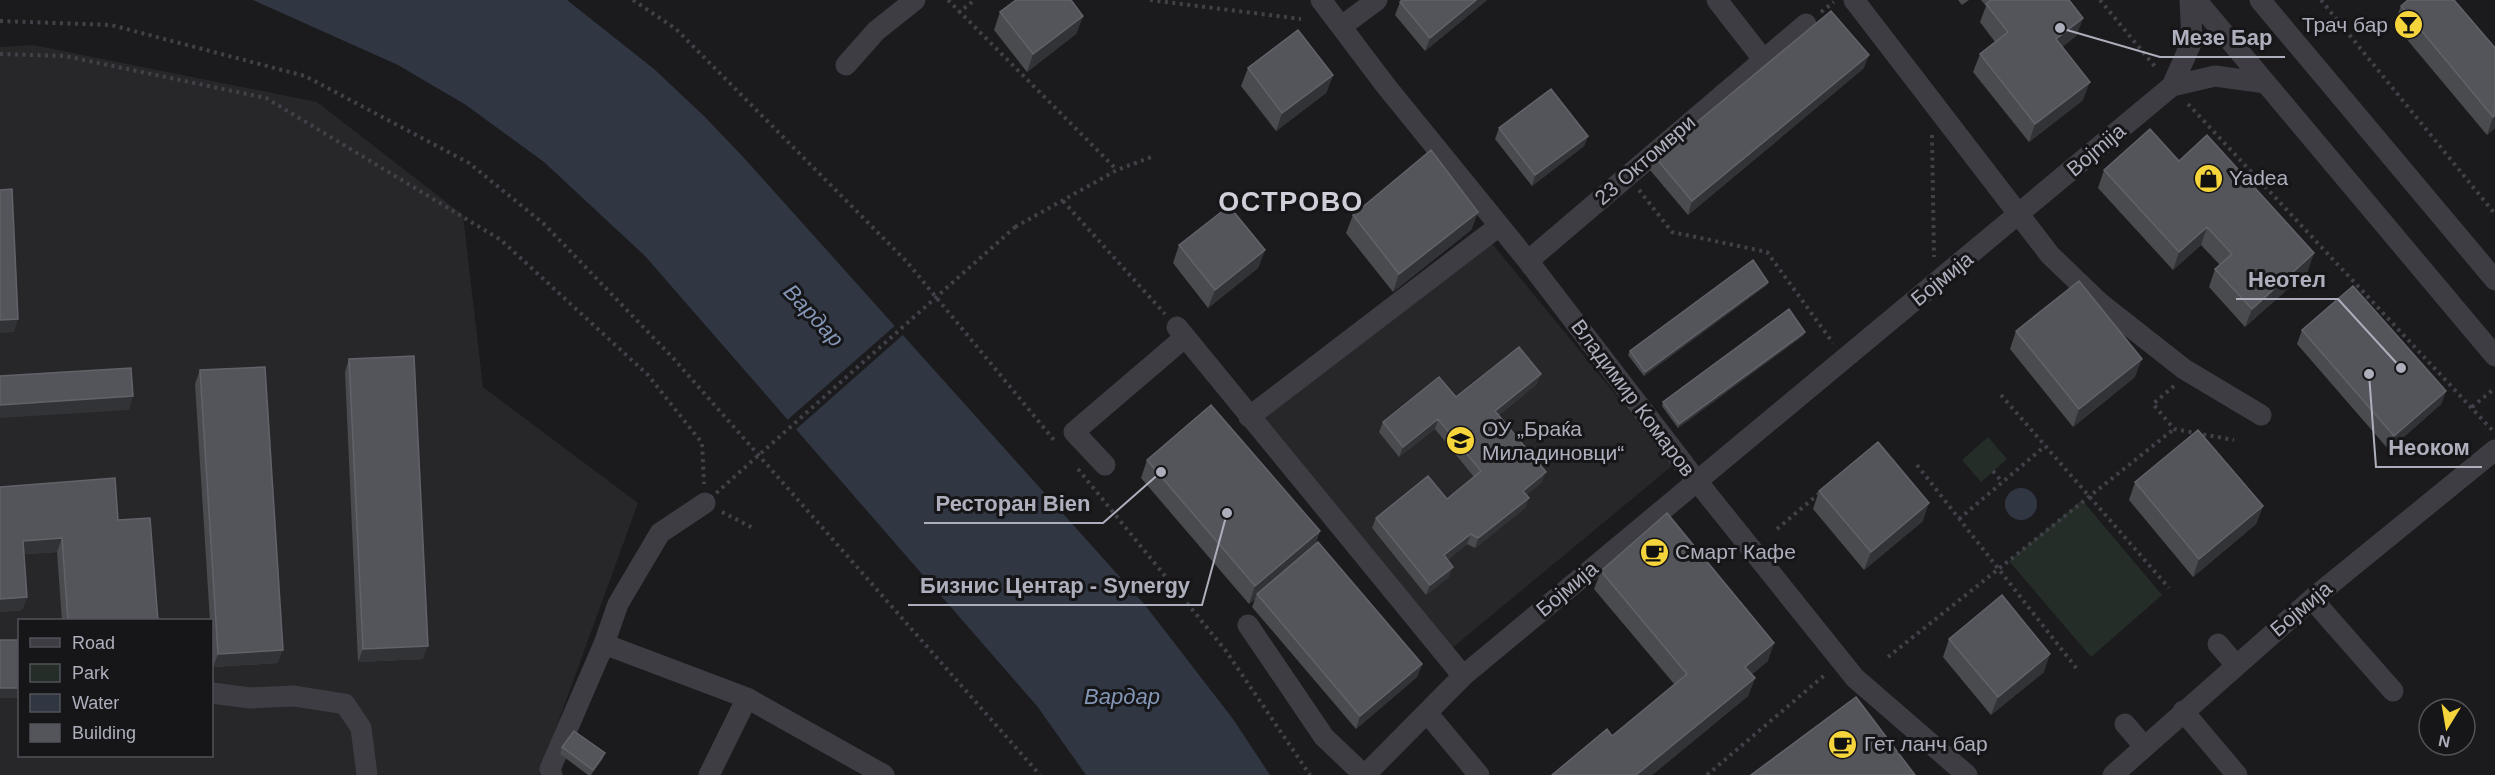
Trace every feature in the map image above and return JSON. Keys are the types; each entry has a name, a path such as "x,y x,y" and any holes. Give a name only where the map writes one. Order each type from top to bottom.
{"street":[{"path":"846,64 876,31 915,0"},
{"name":"Владимир Комаров","path":"1321,0 1528,261 1696,480 1855,678 1966,775"},
{"path":"1342,26 1377,0"},
{"path":"1717,0 1763,59"},
{"path":"1854,0 2050,255 2100,303 2190,373 2262,415"},
{"path":"2172,86 2192,41 2190,0"},
{"path":"2196,0 2495,356"},
{"path":"2260,0 2495,280"},
{"name":"23 Октомври","path":"1528,261 1806,24"},
{"path":"2172,86 2215,76 2266,83"},
{"name":"Bojmija","path":"2019,215 2172,86"},
{"name":"Бојмија","path":"1365,775 1428,714 1463,676 1573,595 1696,480 2019,215"},
{"path":"1249,417 1499,226"},
{"path":"1105,465 1074,432 1181,332 1463,676"},
{"name":"Бојмија","path":"2113,775 2235,664 2495,450"},
{"path":"552,775 550,769 604,644 618,604 660,533 705,503"},
{"path":"2312,599 2393,691"},
{"path":"1248,625 1324,737 1365,775"},
{"path":"604,644 747,698 861,769 884,775"},
{"path":"2218,644 2235,664"},
{"path":"213,693 250,698 294,696 345,704 361,728 367,775"},
{"path":"709,775 747,698"},
{"path":"2183,711 2237,775"},
{"path":"1428,714 1479,775"},
{"path":"2125,724 2144,746"}],"path":[{"path":"633,0 676,29 907,262 1062,450"},
{"path":"948,0 1117,170"},
{"path":"1150,0 1301,19"},
{"path":"2100,0 2172,86 2495,433"},
{"path":"2321,0 2495,214"},
{"path":"958,12 972,2"},
{"path":"0,21 111,25 305,76 469,163 544,224 674,360 1040,775"},
{"path":"0,54 65,56 266,98 501,240 648,375 702,443 705,503"},
{"path":"1932,134 1934,285"},
{"path":"705,503 1015,227 1117,170 1154,156"},
{"path":"1628,175 1672,232 1767,252 1844,359"},
{"path":"1063,201 1181,332"},
{"path":"2190,373 2152,404 2174,429 2234,440"},
{"path":"2472,407 2495,388"},
{"path":"2001,395 2169,588"},
{"path":"1888,657 2174,429"},
{"path":"1959,519 2046,446"},
{"path":"1917,465 2077,669"},
{"path":"1077,468 1226,651 1310,775"},
{"path":"1993,471 2002,482"},
{"path":"1777,529 1828,485"},
{"path":"705,503 753,528"},
{"path":"1707,775 1841,661"}],"shaded area":[{"path":"33,45 317,102 463,215 483,387 638,503 539,775 0,775 0,47"},
{"name":"ОУ „Браќа Миладиновци“","path":"1486,236 1673,465 1445,654 1249,417"}],"green space":[{"path":"1988,437 2007,459 1981,482 1962,460"},
{"path":"2082,500 2162,595 2091,657 2009,561"}],"water":[{"name":"Вардар","path":"253,0 567,0 654,69 745,159 1145,605 1233,719 1270,775 1086,775 1037,706 645,256 544,162 466,105 398,65"},
{"path":"2021,488 2033,492 2037,504 2033,516 2021,520 2009,516 2005,504 2009,492"}],"pier":[{"path":"897,324 905,333 793,432 785,422"}],"building":[{"path":"1016,0 1071,0 1083,16 1033,54 1000,12"},
{"path":"1402,0 1476,0 1430,38 1400,2"},
{"path":"1991,0 2069,0 2083,18 2056,39 2090,82 2035,124 1980,54 2008,32 1986,4"},
{"path":"2408,0 2454,0 2495,48 2495,115 2493,117 2401,6"},
{"path":"1831,11 1869,55 1692,201 1655,157"},
{"path":"1298,30 1333,75 1282,113 1248,68"},
{"path":"1551,89 1588,136 1535,175 1499,128"},
{"path":"2150,129 2179,161 2207,135 2314,253 2252,309 2215,269 2232,254 2207,227 2179,252 2104,170"},
{"path":"1431,150 1478,212 1399,274 1353,215"},
{"path":"12,189 18,319 0,320 0,190"},
{"path":"1229,206 1265,250 1215,290 1179,245"},
{"path":"1753,260 1768,282 1645,372 1630,351"},
{"path":"2079,281 2142,359 2079,409 2016,331"},
{"path":"2353,286 2446,391 2394,436 2302,330"},
{"path":"1789,309 1805,332 1679,424 1663,402"},
{"path":"1519,347 1541,374 1495,411 1546,472 1523,491 1529,498 1478,538 1471,534 1444,555 1453,567 1430,585 1376,518 1428,476 1447,499 1481,471 1438,419 1403,447 1383,422 1439,377 1456,397"},
{"path":"414,356 428,646 363,649 349,359"},
{"path":"265,367 283,650 218,654 200,370"},
{"path":"131,368 133,396 0,405 0,376"},
{"path":"1211,405 1320,531 1255,586 1147,460"},
{"path":"2198,430 2263,506 2199,559 2135,482"},
{"path":"1878,442 1929,503 1871,552 1819,491"},
{"path":"115,478 118,520 150,518 158,619 68,619 62,538 23,541 27,597 0,599 0,487"},
{"path":"1667,513 1774,643 1745,667 1755,678 1636,775 1552,775 1607,729 1612,736 1687,674 1601,571"},
{"path":"1318,542 1422,664 1360,716 1257,594"},
{"path":"2002,595 2050,654 1998,697 1949,639"},
{"path":"0,640 18,640 18,688 0,688"},
{"path":"1856,697 1915,775 1751,775"},
{"path":"574,731 605,753 593,770 562,747"}],"place":[{"name":"Трач бар","path":"2409,25"},
{"name":"Мезе Бар","path":"2060,28"},
{"name":"Yadea","path":"2208,178"},
{"name":"Неотел","path":"2401,368"},
{"name":"Неоком","path":"2369,374"},
{"name":"ОУ „Браќа Миладиновци“","path":"1461,441"},
{"name":"Ресторан Bien","path":"1161,472"},
{"name":"Бизнис Центар - Synergy","path":"1227,513"},
{"name":"Смарт Кафе","path":"1654,552"},
{"name":"Гет ланч бар","path":"1843,744"}],"district":[{"name":"ОСТРОВО","path":"1291,202"}]}
